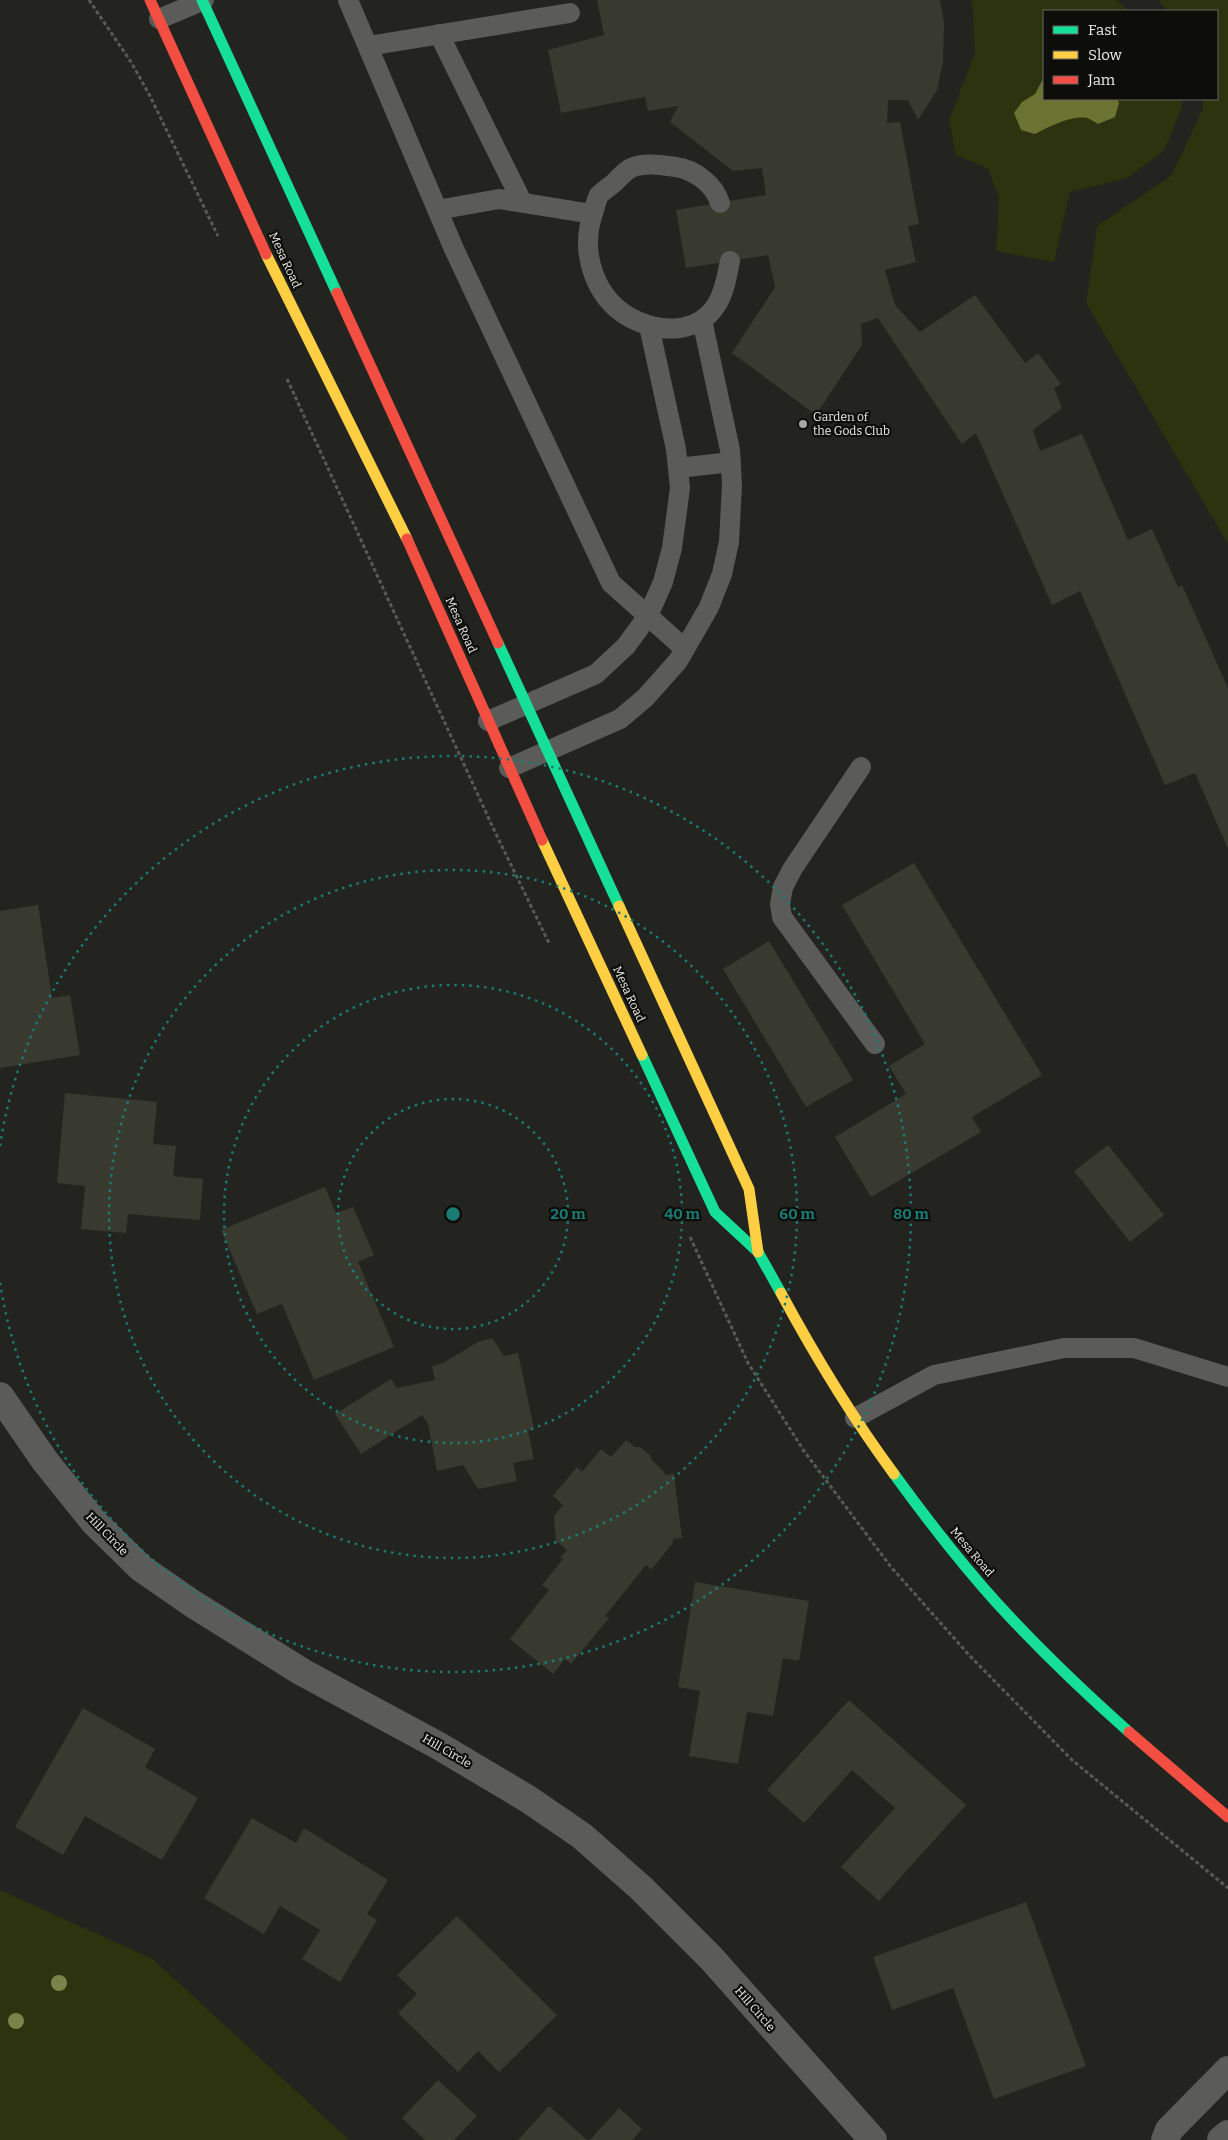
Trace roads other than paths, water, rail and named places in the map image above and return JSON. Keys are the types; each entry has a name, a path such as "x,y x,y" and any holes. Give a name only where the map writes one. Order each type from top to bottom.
{"main road":[{"name":"Mesa Road","path":"150,0 275,273 398,518 509,768 715,1212 758,1252 804,1336 868,1439 931,1524 996,1602 1074,1682 1168,1767 1228,1817"},
{"name":"Mesa Road","path":"203,0 750,1189 758,1252"}],"street":[{"name":"Hill Circle","path":"0,1396 45,1462 94,1522 141,1568 200,1609 302,1672 439,1746 528,1799 582,1836 641,1888 711,1958 873,2140"},
{"path":"1165,2140 1168,2130 1228,2070"},
{"path":"1221,2140 1228,2134"}],"lane":[{"path":"159,19 203,0"},
{"path":"348,0 437,210 611,583 685,649"},
{"path":"368,46 570,13"},
{"path":"440,34 522,202"},
{"path":"720,203 717,194 688,169 648,164 630,168 599,196 592,214 588,244 591,270 602,294 625,316 649,326 672,330 686,328 702,320 717,305 724,289 730,261"},
{"path":"437,210 499,199 592,214"},
{"path":"509,768 549,752 620,719 645,698 678,661 709,607 722,574 729,542 731,462 702,320"},
{"path":"488,721 596,674 626,646 648,616 663,582 672,548 680,488 676,449 649,326"},
{"path":"678,468 731,462"},
{"path":"861,767 793,868 783,887 780,904 782,917 876,1044"},
{"path":"855,1418 934,1375 1064,1348 1134,1348 1228,1377"}],"place":[{"name":"Garden of the Gods Club","path":"803,424"}]}
